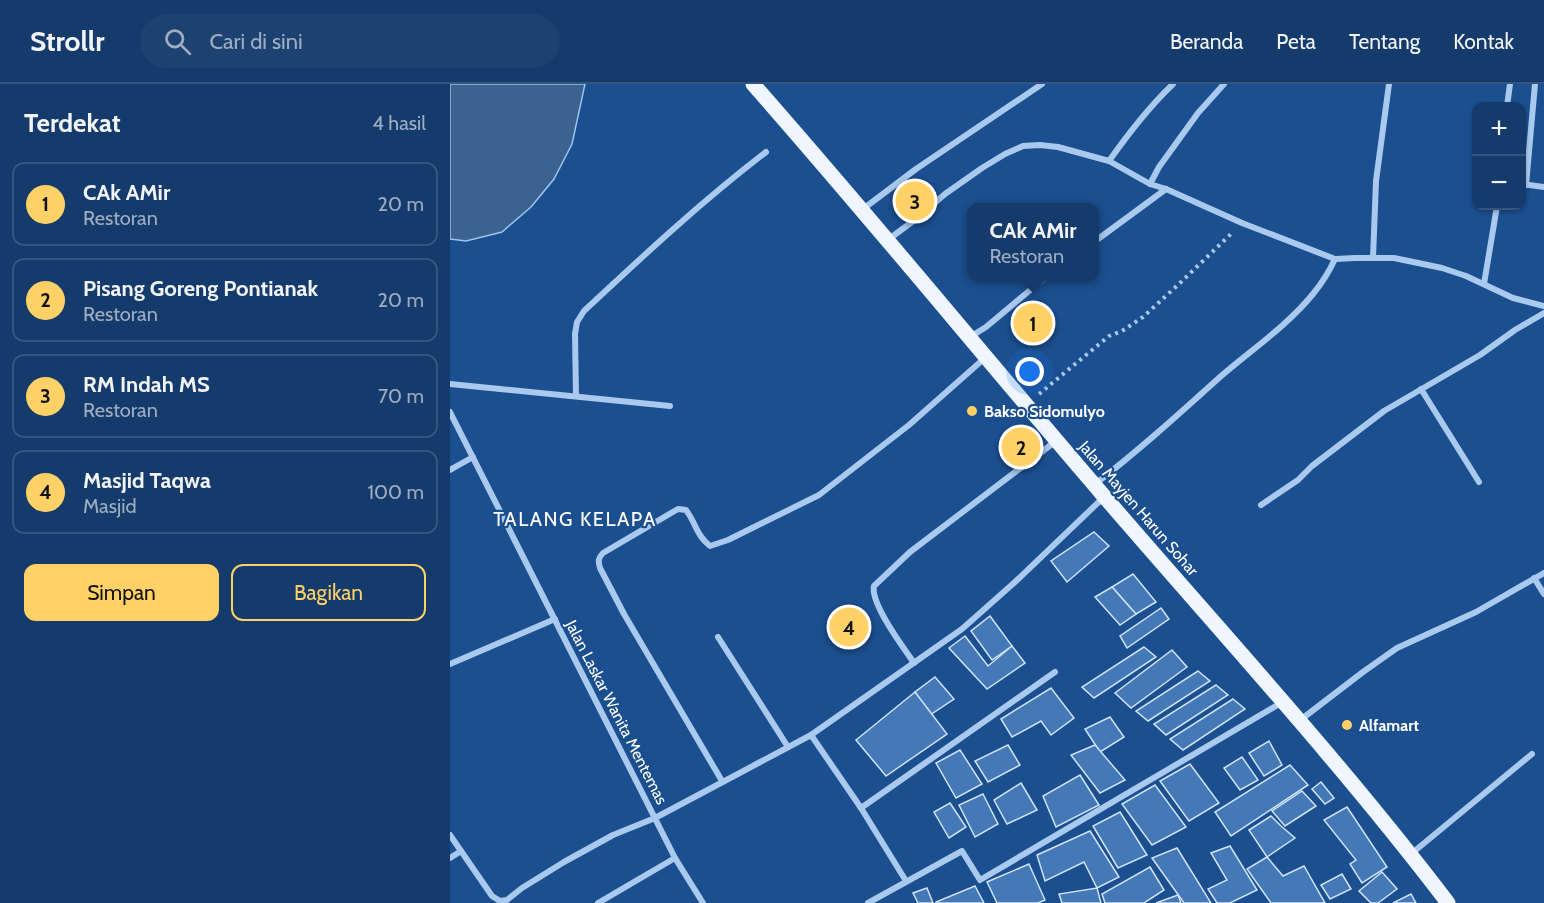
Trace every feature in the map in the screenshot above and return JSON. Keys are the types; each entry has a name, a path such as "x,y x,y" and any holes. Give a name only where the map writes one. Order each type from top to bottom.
{"main road":[{"name":"Jalan Mayjen Harun Sohar","path":"753,84 1056,441 1283,702 1411,854 1448,903"}],"street":[{"path":"861,211 916,168 1042,84"},
{"path":"1109,161 1140,120 1173,84"},
{"path":"1150,184 1159,167 1198,113 1224,84"},
{"path":"1373,258 1376,181 1389,84"},
{"path":"1507,102 1509,84"},
{"path":"1526,166 1535,84"},
{"path":"887,241 945,194 982,168 1023,146 1040,145 1058,147 1109,161 1150,184 1335,259 1394,258 1442,268 1513,298 1544,306"},
{"path":"576,396 575,334 577,322 584,311 664,236 766,152"},
{"path":"1526,184 1544,187"},
{"path":"1099,239 1166,189"},
{"path":"1484,284 1496,210"},
{"name":"Jalan Laskar Wanita Mentemas","path":"450,412 655,818 811,735 962,629 1015,582 1128,459 1233,366 1281,327 1312,295 1325,278 1335,259"},
{"path":"970,337 986,327 1041,281"},
{"path":"1261,506 1298,480 1312,466 1384,411 1480,355 1544,313"},
{"path":"723,782 624,614 600,568 599,557 678,509 686,510 695,529 710,546 728,540 819,495 909,425 986,357"},
{"path":"450,384 670,406"},
{"path":"1421,389 1479,482"},
{"path":"914,663 879,608 872,592 874,586 910,552 1056,441"},
{"path":"450,470 473,457"},
{"path":"1299,721 1397,648 1476,612 1544,573"},
{"path":"1534,578 1544,594"},
{"path":"450,664 555,619"},
{"path":"718,637 788,747"},
{"path":"861,808 1055,672"},
{"path":"868,903 962,851 980,880 1283,702"},
{"path":"811,735 861,808 906,881"},
{"path":"1411,854 1532,754"},
{"path":"450,835 492,896 503,901 511,900 555,867 614,835 655,818 675,858 703,903"},
{"path":"450,858 460,851"},
{"path":"598,903 675,858"}],"path":[{"path":"1025,404 1109,336 1122,331 1143,317 1242,223"}],"water":[{"path":"450,84 585,84 572,144 554,179 531,207 502,232 466,241 450,239"}],"building":[{"path":"1094,532 1109,546 1067,582 1051,561"},
{"path":"1133,574 1156,602 1136,614 1112,587"},
{"path":"1112,587 1136,614 1120,625 1095,597"},
{"path":"1161,608 1169,619 1127,648 1120,636"},
{"path":"990,616 1012,646 992,660 971,631"},
{"path":"965,636 988,666 1012,646 1025,663 987,689 949,648"},
{"path":"1144,647 1156,657 1094,698 1082,687"},
{"path":"1172,650 1187,667 1131,708 1115,693"},
{"path":"1198,671 1210,681 1148,721 1136,711"},
{"path":"935,677 954,699 930,715 915,692"},
{"path":"1216,685 1228,695 1166,735 1154,724"},
{"path":"1051,688 1074,718 1051,735 1041,721 1012,737 1001,719"},
{"path":"915,692 947,734 886,776 856,740"},
{"path":"1233,699 1245,709 1183,750 1170,739"},
{"path":"1110,717 1124,737 1100,752 1085,729"},
{"path":"1269,741 1282,765 1264,776 1249,753"},
{"path":"1008,745 1020,765 988,782 975,761"},
{"path":"1095,745 1125,780 1100,793 1071,755"},
{"path":"960,750 982,784 956,798 936,763"},
{"path":"1242,757 1258,780 1240,790 1224,768"},
{"path":"1190,764 1219,803 1189,821 1160,781"},
{"path":"1290,765 1308,785 1231,836 1215,812"},
{"path":"1080,775 1099,805 1056,827 1043,796"},
{"path":"1321,782 1334,798 1325,804 1312,789"},
{"path":"1021,783 1037,810 1007,824 994,800"},
{"path":"1155,785 1186,827 1152,845 1122,804"},
{"path":"1302,791 1316,806 1285,826 1272,811"},
{"path":"983,794 998,824 975,837 959,805"},
{"path":"950,803 966,827 949,838 934,812"},
{"path":"1347,807 1387,867 1362,883 1350,864 1356,860 1324,820"},
{"path":"1120,812 1147,855 1118,868 1093,826"},
{"path":"1271,816 1295,838 1267,857 1249,830"},
{"path":"1090,831 1119,877 1097,888 1084,862 1045,881 1037,855"},
{"path":"1230,846 1257,890 1230,903 1217,903 1208,889 1227,880 1211,853"},
{"path":"1177,848 1211,903 1184,903 1152,858"},
{"path":"1267,857 1283,876 1304,866 1325,903 1271,903 1247,869"},
{"path":"1029,864 1045,900 1038,903 997,903 987,882"},
{"path":"1150,867 1164,890 1144,903 1105,903 1102,894"},
{"path":"1382,872 1397,889 1378,903 1371,903 1359,891"},
{"path":"1342,874 1351,889 1330,899 1321,885"},
{"path":"975,886 984,903 936,903 936,902"},
{"path":"927,888 933,903 918,903 913,893"},
{"path":"1097,888 1101,903 1062,903 1059,894"},
{"path":"1411,894 1416,903 1393,903"},
{"path":"1178,895 1181,903 1156,903"}],"place":[{"name":"RM Indah MS","path":"915,201"},
{"name":"CAk AMir","path":"1033,323"},
{"name":"Bakso Sidomulyo","path":"972,411"},
{"name":"Pisang Goreng Pontianak","path":"1021,447"},
{"name":"Masjid Taqwa","path":"849,627"},
{"name":"Alfamart","path":"1347,725"}],"district":[{"name":"TALANG KELAPA","path":"575,519"}]}
